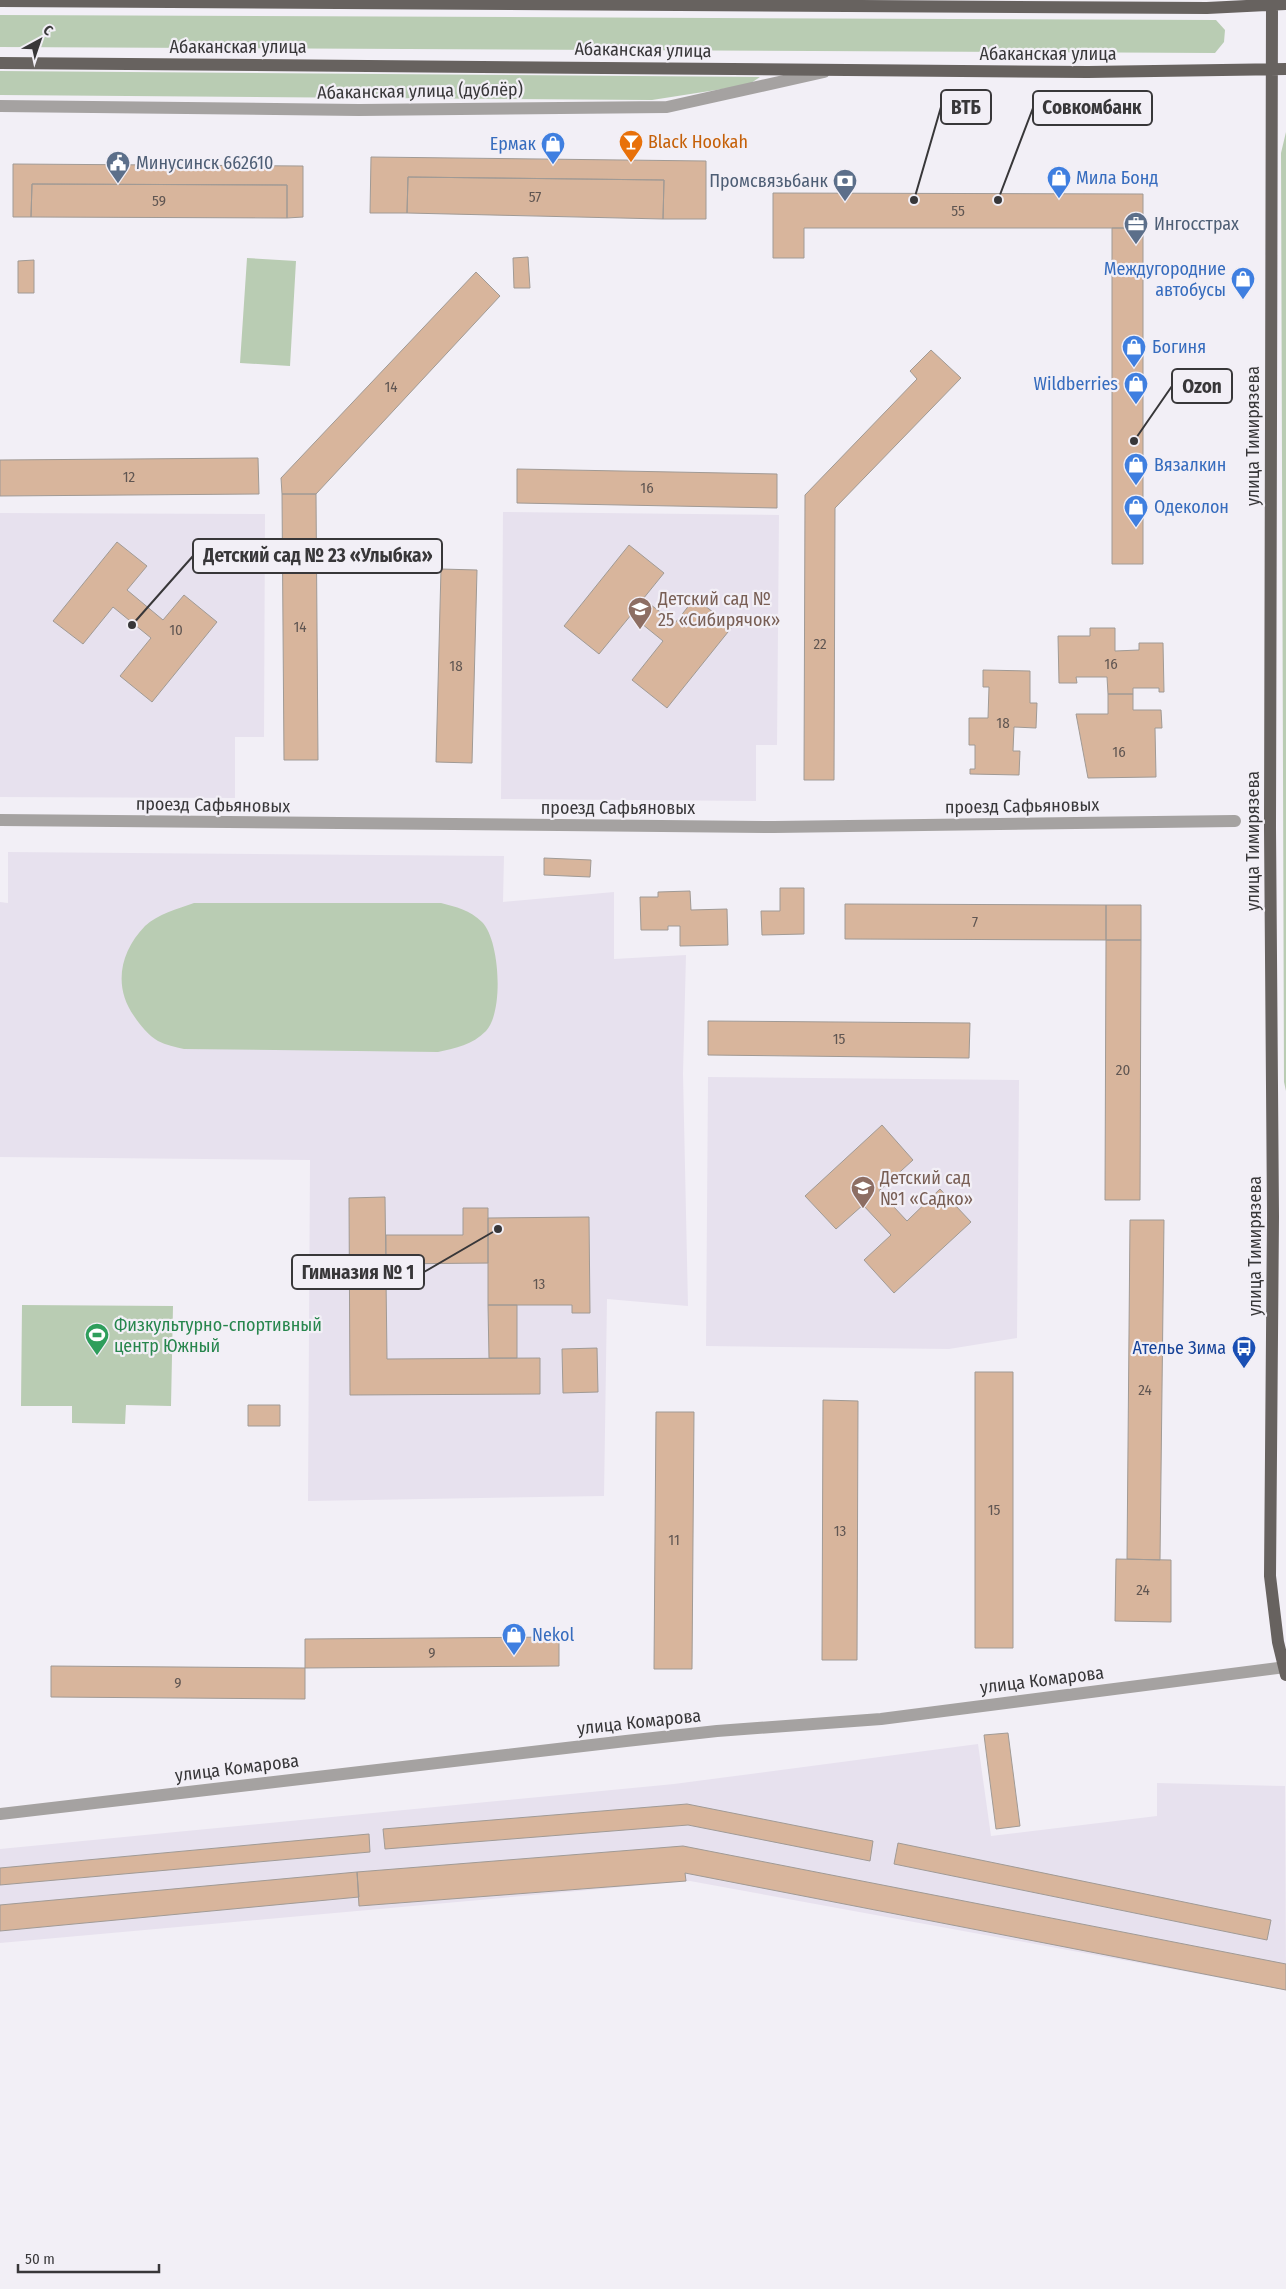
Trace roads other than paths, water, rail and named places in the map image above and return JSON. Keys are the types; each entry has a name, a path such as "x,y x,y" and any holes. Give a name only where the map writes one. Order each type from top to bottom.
{"main road":[{"path":"0,1 1085,8 1207,8 1286,4"},
{"name":"улица Тимирязева","path":"1272,5 1270,828 1273,1216 1270,1576 1285,1670"},
{"name":"Абаканская улица","path":"0,63 1088,72 1286,69"},
{"path":"1273,1216 1286,1216"}],"street":[{"path":"1069,0 1085,8"},
{"name":"Абаканская улица (дублёр)","path":"0,106 349,110 667,107 837,70"},
{"name":"проезд Сафьяновых","path":"0,820 774,827 1235,821"},
{"name":"улица Комарова","path":"0,1814 717,1731 881,1719 1285,1670"}],"place":[{"name":"Black Hookah","path":"631,163"},
{"name":"Ермак","path":"553,165"},
{"name":"Минусинск 662610","path":"118,184"},
{"name":"Мила Бонд","path":"1059,199"},
{"name":"ВТБ","path":"914,200"},
{"name":"Совкомбанк","path":"998,200"},
{"name":"Промсвязьбанк","path":"845,202"},
{"name":"Ингосстрах","path":"1136,245"},
{"name":"Междугородние автобусы","path":"1243,300"},
{"name":"Богиня","path":"1134,368"},
{"name":"Wildberries","path":"1136,405"},
{"name":"Ozon","path":"1134,441"},
{"name":"Вязалкин","path":"1136,486"},
{"name":"Одеколон","path":"1136,528"},
{"name":"Детский сад № 23 «Улыбка»","path":"132,625"},
{"name":"Детский сад № 25 «Сибирячок»","path":"640,630"},
{"name":"Детский сад №1 «Cадко»","path":"863,1209"},
{"name":"Гимназия № 1","path":"498,1229"},
{"name":"Физкультурно-спортивный центр Южный","path":"97,1356"},
{"name":"Ателье Зима","path":"1244,1369"},
{"name":"Nekol","path":"514,1656"}]}
